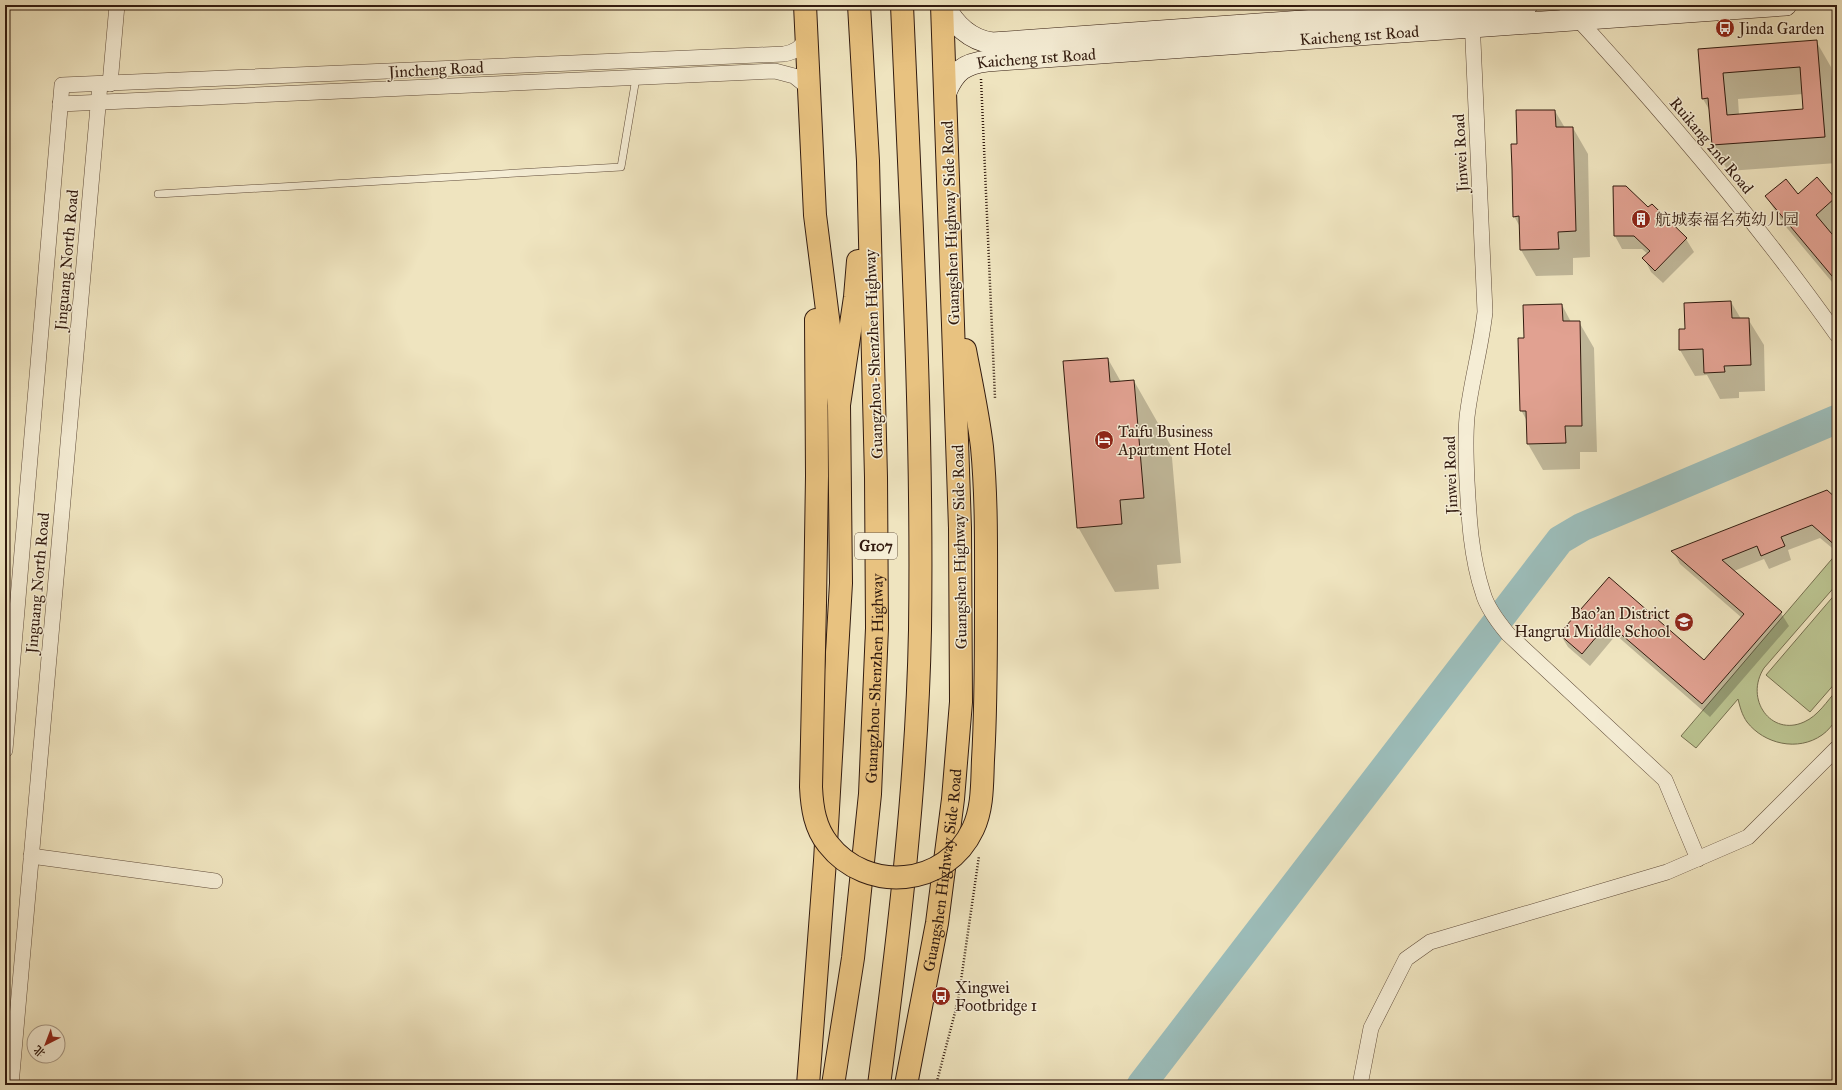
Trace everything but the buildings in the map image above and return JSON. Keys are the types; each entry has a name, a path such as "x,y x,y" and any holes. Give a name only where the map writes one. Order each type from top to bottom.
{"main road":[{"path":"805,5 815,214 817,448 811,788 815,817 827,843 837,855 862,871 890,878 920,875 946,862 966,841 976,821 980,800 984,745 986,609 982,448 977,404 968,364 952,267"},
{"name":"Guangzhou-Shenzhen Highway","path":"834,1085 854,958 870,794 877,628 876,477 868,161 859,5"},
{"name":"G107","path":"879,1085 894,970 910,794 916,725 920,631 920,488 917,370 902,5"},
{"name":"Guangshen Highway Side Road","path":"906,1085 937,923 953,799 961,702 960,528 943,5"},
{"path":"839,405 855,297 868,161"},
{"path":"808,1085 824,877 841,583 839,405 815,214"}],"street":[{"name":"Jinguang North Road","path":"11,1085 98,102 105,84 118,5"},
{"name":"Kaicheng 1st Road","path":"943,5 955,22 971,37 980,41 992,42 1450,15 1472,18 1572,12 1786,5"},
{"name":"Kaicheng 1st Road","path":"1472,18 1527,5"},
{"name":"Ruikang 2nd Road","path":"1572,12 1696,153 1739,205 1837,335"},
{"name":"Kaicheng 1st Road","path":"946,92 950,82 964,67 975,62 1450,15"},
{"name":"Jinwei Road","path":"1472,18 1485,312 1470,395 1466,440 1471,538 1483,594 1501,626 1516,642 1665,780 1698,859"},
{"name":"Jincheng Road","path":"62,86 784,54 801,48 807,38"},
{"name":"Jincheng Road","path":"60,104 775,71 794,76 809,88"},
{"name":"Jinguang North Road","path":"5,750 62,86"},
{"path":"1360,1085 1371,1028 1406,959 1430,942 1667,872 1748,837 1837,748"},
{"path":"31,856 215,881"}],"lane":[{"path":"158,194 622,167 636,78"}],"green space":[{"path":"1837,553 1837,584 1764,668 1759,680 1757,692 1759,703 1764,712 1772,720 1781,724 1792,725 1804,722 1814,716 1837,690 1837,719 1830,728 1813,740 1803,743 1782,743 1763,736 1754,730 1744,717 1738,699 1696,748 1681,736"},
{"path":"1837,592 1837,681 1810,712 1766,675"}],"waterway":[{"path":"1141,1085 1560,540 1582,527 1837,419"}],"place":[{"name":"Jinda Garden","path":"1725,28"},
{"name":"航城泰福名苑幼儿园","path":"1641,219"},
{"name":"Taifu Business Apartment Hotel","path":"1104,440"},
{"name":"Bao’an District Hangrui Middle School","path":"1684,622"},
{"name":"Xingwei Footbridge 1","path":"941,996"}]}
